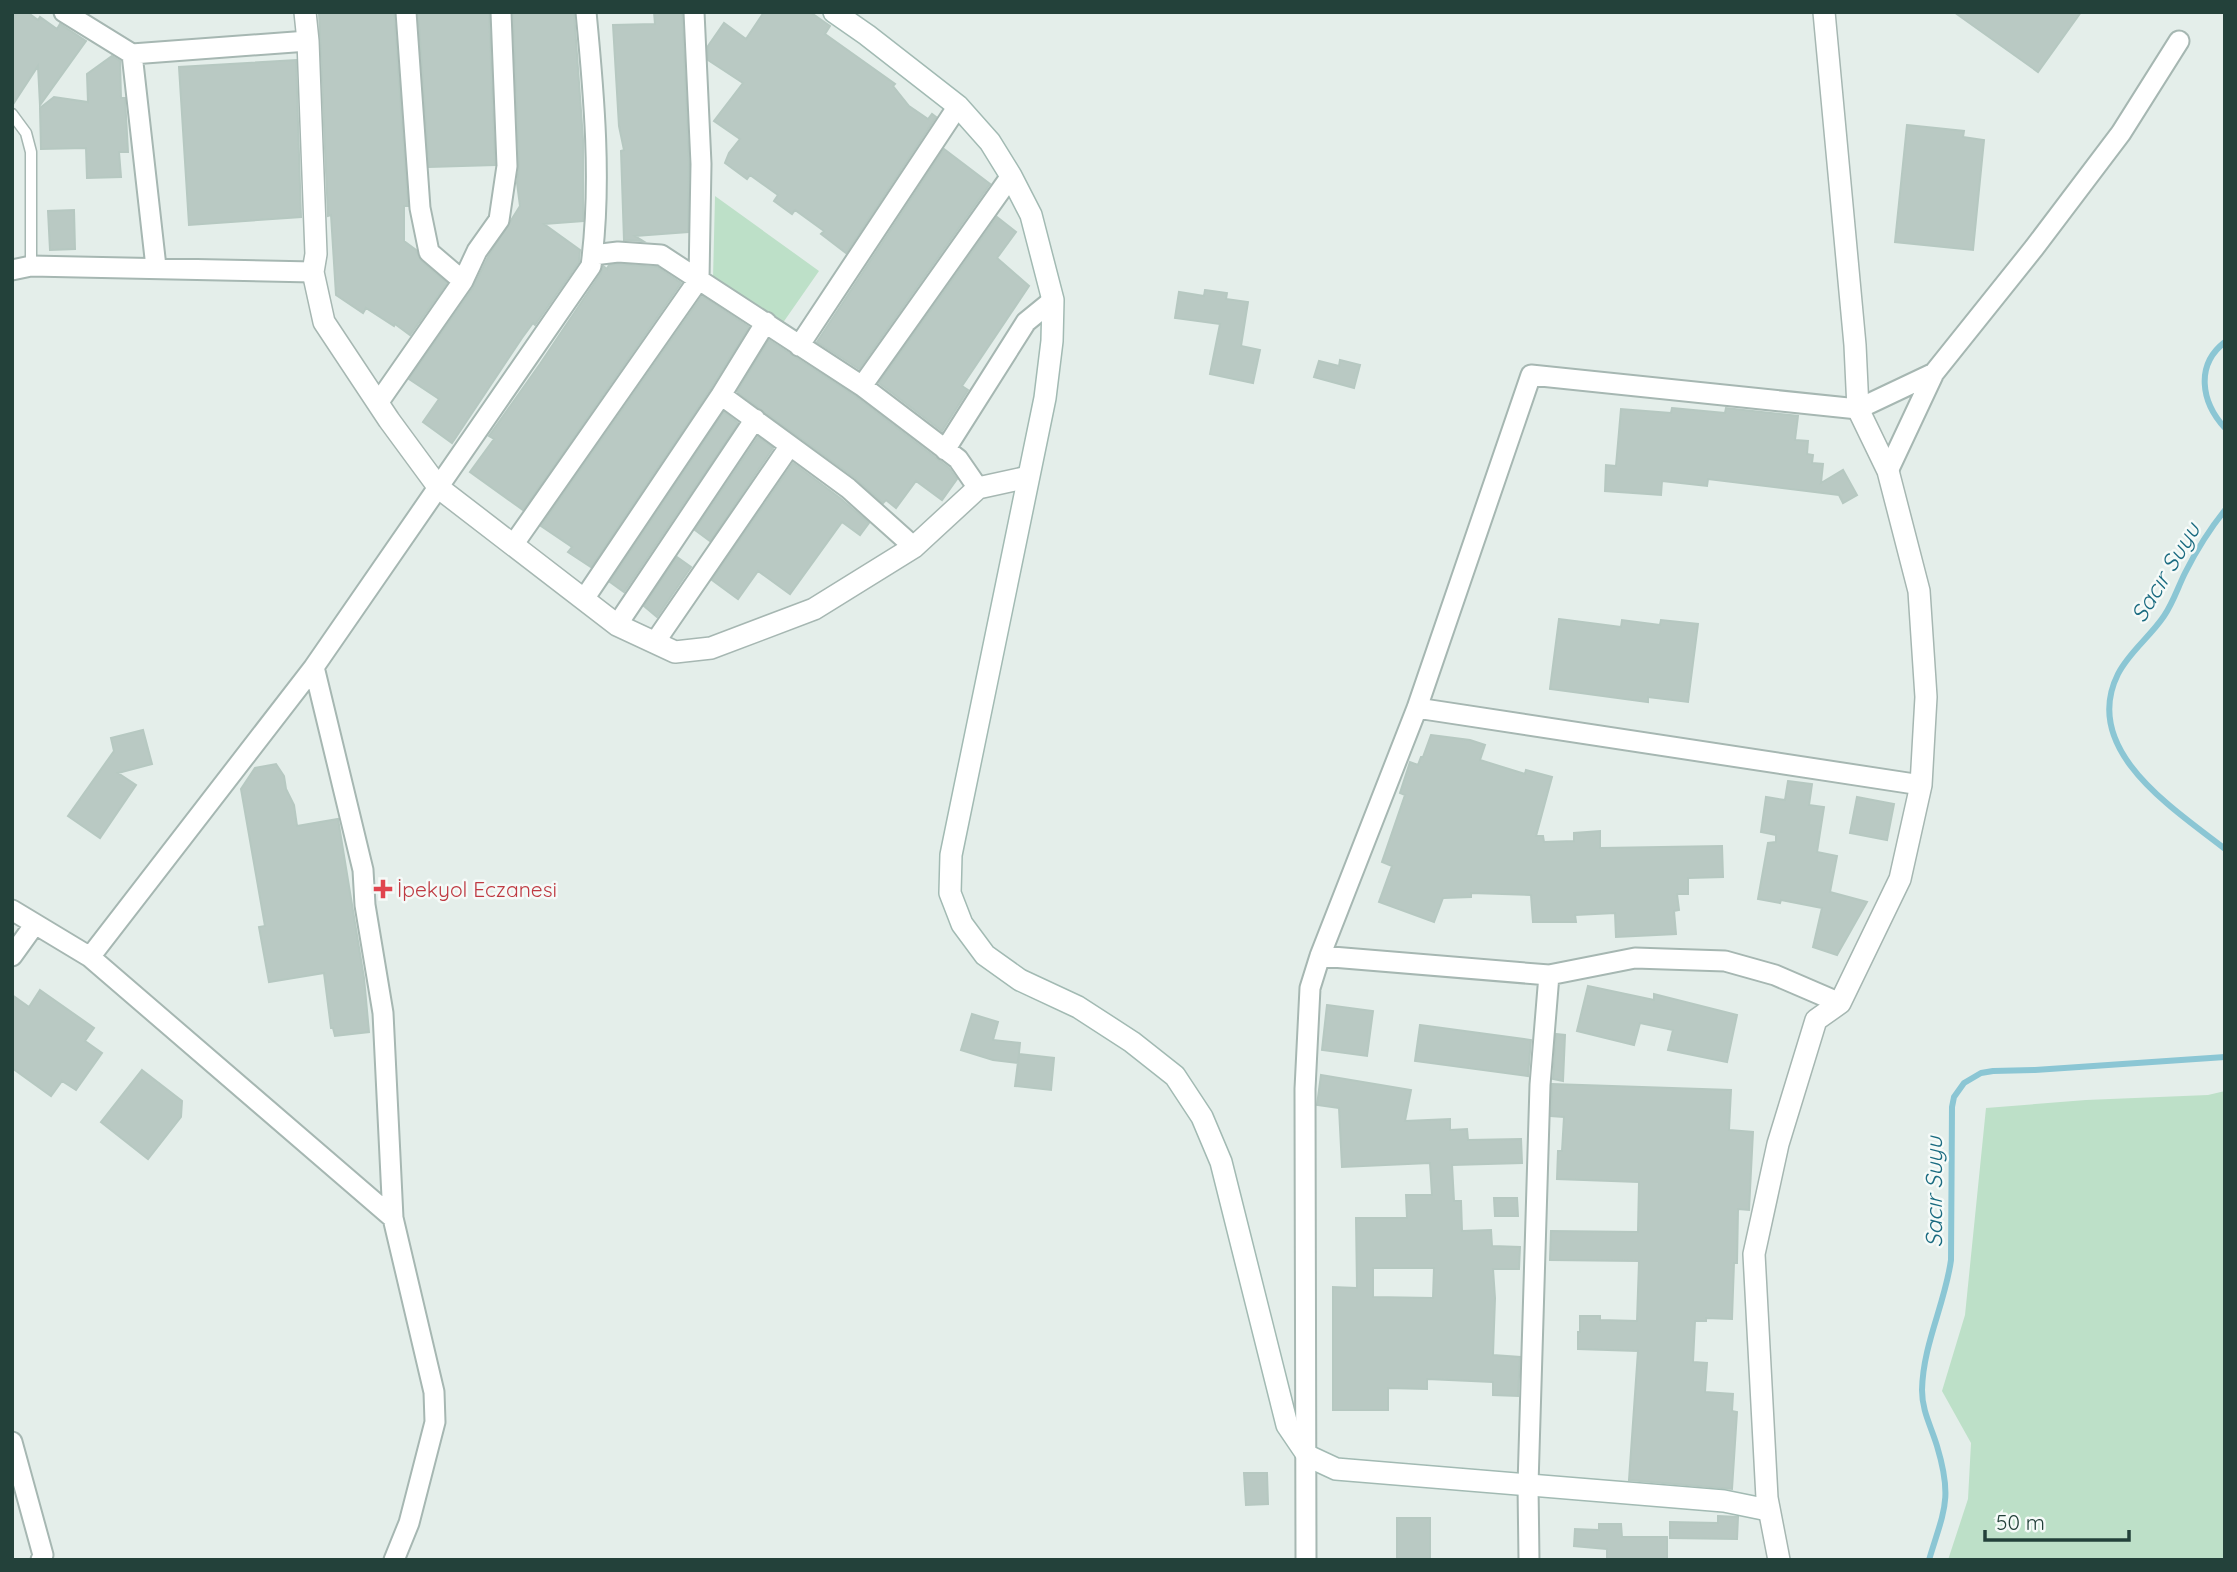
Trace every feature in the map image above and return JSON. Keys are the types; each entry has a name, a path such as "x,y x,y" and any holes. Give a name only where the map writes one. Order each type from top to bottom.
{"street":[{"path":"64,12 132,54 308,41"},
{"path":"305,12 316,254 313,272 324,322 377,403 439,488 617,625 674,652 711,648 814,610 914,547 978,488 1028,477"},
{"path":"406,12 421,208 429,253 463,281"},
{"path":"377,403 463,281 477,251 499,220 507,166 501,12"},
{"path":"89,957 314,667 591,265 595,238 594,105 586,12"},
{"path":"513,545 699,279 701,164 694,12"},
{"path":"834,12 958,106 990,142 1031,215 1053,300 1052,341 1045,398 950,855 950,893 962,924 985,955 1020,980 1078,1007 1132,1041 1175,1076 1202,1116 1221,1162 1287,1425 1308,1456 1336,1469 1724,1501 1768,1510"},
{"path":"1779,1560 1768,1510 1755,1255 1778,1144 1816,1020 1840,1003 1900,879 1921,785 1926,697 1919,591 1888,471 1858,408 1855,345 1824,12"},
{"path":"1888,471 1934,373 2034,248 2121,132 2179,41"},
{"path":"132,54 156,267"},
{"path":"799,346 958,106"},
{"path":"862,386 1010,176"},
{"path":"593,255 618,252 662,255 862,386 958,459 978,488"},
{"path":"22,268 156,267 313,272"},
{"path":"945,450 1026,322 1053,300"},
{"path":"584,599 721,396 766,322"},
{"path":"1306,1560 1308,1456 1305,1089 1310,988 1417,708 1531,375 1858,408 1934,373"},
{"path":"721,396 848,488 914,547"},
{"path":"617,625 755,419"},
{"path":"655,642 789,447"},
{"path":"314,667 363,870 365,905 383,1013 393,1218 434,1392 435,1422 409,1523 394,1560"},
{"path":"1417,708 1921,785"},
{"path":"12,911 89,957 393,1218"},
{"path":"12,956 35,924"},
{"path":"1320,956 1549,975 1635,958 1725,961 1775,975 1840,1003"},
{"path":"1529,1560 1528,1485 1540,1085 1549,975"},
{"path":"12,1442 43,1555 41,1560"}],"lane":[{"path":"12,114 26,133 31,152 22,268"}],"green space":[{"path":"715,196 819,271 780,327 713,279"},
{"path":"2225,1091 2225,1560 1948,1560 1968,1499 1971,1443 1942,1391 1965,1315 1986,1108 2086,1100 2208,1095"}],"building":[{"path":"12,12 27,12 57,29 60,24 86,41 40,105 38,66 12,106"},
{"path":"319,12 394,12 408,206 404,206 404,241 416,250 421,261 447,283 410,335 366,308 363,313 336,295 331,215 328,216"},
{"path":"418,12 489,12 495,165 429,167"},
{"path":"513,12 574,12 583,139 583,221 544,224 580,250 579,262 535,325 533,323 522,338 452,443 423,422 439,399 409,379 473,288 488,257 520,206 517,183 519,166"},
{"path":"654,12 682,12 689,164 688,232 635,236 643,241 624,240 621,151 624,150 619,126 613,25 655,24"},
{"path":"764,12 810,12 830,26 825,34 895,84 893,86 909,106 928,119 932,114 936,117 846,253 821,234 824,231 795,210 792,214 774,201 778,195 750,175 747,179 725,163 740,139 714,121 743,83 708,60 708,46 724,23 746,39"},
{"path":"1954,12 2081,12 2038,72"},
{"path":"112,56 120,61 121,98 125,98 128,152 119,152 121,177 87,178 86,148 41,149 40,108 54,97 88,102 87,74"},
{"path":"296,60 301,217 189,225 179,67"},
{"path":"1907,125 1964,131 1963,137 1984,140 1973,250 1895,242"},
{"path":"944,149 990,184 859,369 817,342"},
{"path":"74,210 75,249 50,250 48,211"},
{"path":"997,217 1016,232 997,258 1029,286 962,386 968,390 942,431 879,383"},
{"path":"609,265 657,267 681,283 523,510 470,472 494,439 489,436 540,364 601,273 603,266 607,269"},
{"path":"1205,290 1227,293 1226,299 1248,302 1241,346 1260,350 1253,383 1210,374 1220,324 1175,318 1179,292 1204,296"},
{"path":"702,296 749,327 591,567 568,552 572,547 541,526"},
{"path":"769,340 855,396 949,468 957,479 942,500 916,481 896,508 886,500 883,503 855,478 737,392"},
{"path":"1340,360 1360,365 1354,388 1314,377 1319,361 1339,366"},
{"path":"1672,408 1725,413 1726,408 1798,416 1795,440 1808,441 1807,454 1813,455 1812,463 1823,464 1821,483 1843,470 1857,495 1843,503 1839,495 1708,479 1707,486 1662,481 1661,495 1605,491 1606,465 1616,466 1621,409 1671,413"},
{"path":"724,412 738,423 624,592 610,582"},
{"path":"758,437 773,448 710,541 695,530"},
{"path":"793,463 869,523 860,535 842,522 790,594 758,571 738,599 712,580"},
{"path":"677,557 691,567 657,617 644,606"},
{"path":"1559,619 1621,627 1622,620 1660,625 1661,620 1698,624 1688,702 1648,697 1648,702 1550,689"},
{"path":"143,730 152,764 118,773 136,785 100,838 68,816 114,751 111,738"},
{"path":"1431,735 1470,740 1485,745 1480,760 1525,774 1526,770 1552,777 1536,836 1543,836 1544,842 1574,841 1574,833 1600,831 1600,848 1722,846 1723,877 1688,878 1688,894 1677,894 1679,910 1674,911 1676,934 1616,937 1615,913 1575,915 1576,922 1533,922 1531,895 1471,893 1471,897 1443,898 1434,922 1379,902 1392,866 1382,862 1405,795 1400,793 1410,762 1418,765"},
{"path":"276,764 284,776 286,789 294,805 297,826 338,819 364,978 369,1032 335,1036 331,1028 324,973 269,982 259,927 265,926 241,789 255,768"},
{"path":"1788,781 1812,784 1809,805 1824,807 1817,852 1837,856 1830,892 1867,902 1837,955 1813,947 1822,908 1781,900 1780,903 1758,899 1768,843 1776,842 1776,835 1761,832 1766,797 1785,800"},
{"path":"1857,797 1894,804 1887,840 1850,833"},
{"path":"1588,986 1654,1000 1654,994 1737,1015 1727,1062 1668,1050 1673,1030 1640,1023 1634,1045 1577,1031"},
{"path":"40,990 94,1028 85,1041 102,1053 76,1090 62,1081 51,1096 12,1068 12,995 29,1007"},
{"path":"1327,1005 1373,1011 1367,1056 1322,1050"},
{"path":"972,1014 998,1022 993,1040 1020,1043 1018,1063 993,1060 961,1050"},
{"path":"1420,1025 1531,1040 1528,1076 1415,1061"},
{"path":"1556,1034 1565,1035 1563,1081 1553,1079"},
{"path":"1019,1054 1054,1058 1051,1090 1015,1086"},
{"path":"142,1070 182,1101 181,1117 148,1159 101,1122"},
{"path":"1321,1075 1411,1090 1405,1121 1450,1119 1450,1130 1467,1129 1468,1140 1521,1139 1522,1163 1452,1165 1454,1201 1461,1201 1462,1231 1491,1230 1492,1246 1520,1247 1519,1269 1493,1269 1493,1355 1520,1357 1518,1396 1493,1395 1493,1382 1427,1379 1427,1389 1388,1388 1388,1410 1333,1410 1333,1287 1357,1288 1356,1218 1407,1218 1406,1195 1432,1195 1430,1163 1342,1167 1339,1108 1317,1105","holes":["1373,1268 1434,1268 1433,1298 1373,1297"]},
{"path":"1552,1084 1731,1090 1729,1130 1753,1132 1749,1210 1738,1209 1732,1319 1706,1318 1706,1321 1695,1321 1693,1362 1707,1363 1705,1392 1733,1394 1732,1411 1737,1412 1732,1489 1629,1480 1638,1351 1578,1349 1578,1332 1580,1316 1600,1316 1600,1320 1637,1321 1639,1261 1550,1260 1551,1231 1638,1232 1639,1182 1557,1179 1558,1151 1562,1151 1564,1117 1551,1116"},
{"path":"1494,1198 1517,1198 1518,1216 1495,1216"},
{"path":"1244,1473 1267,1473 1268,1504 1246,1505"},
{"path":"1718,1516 1738,1517 1737,1539 1670,1538 1670,1522 1718,1523"},
{"path":"1397,1518 1430,1518 1430,1560 1397,1560"},
{"path":"1599,1524 1621,1524 1622,1537 1667,1537 1667,1560 1607,1560 1607,1549 1574,1546 1575,1529 1599,1530"}],"waterway":[{"name":"Sacır Suyu","path":"2225,342 2215,351 2205,372 2211,407 2225,428"},
{"name":"Sacır Suyu","path":"2225,510 2194,557 2164,616 2118,674 2110,702 2112,728 2122,752 2138,775 2181,815 2225,849"},
{"name":"Sacır Suyu","path":"1929,1560 1945,1504 1945,1479 1925,1412 1922,1390 1926,1356 1951,1260 1954,1097 1964,1083 1981,1073 1993,1071 2225,1057"}],"place":[{"name":"İpekyol Eczanesi","path":"383,889"}]}
